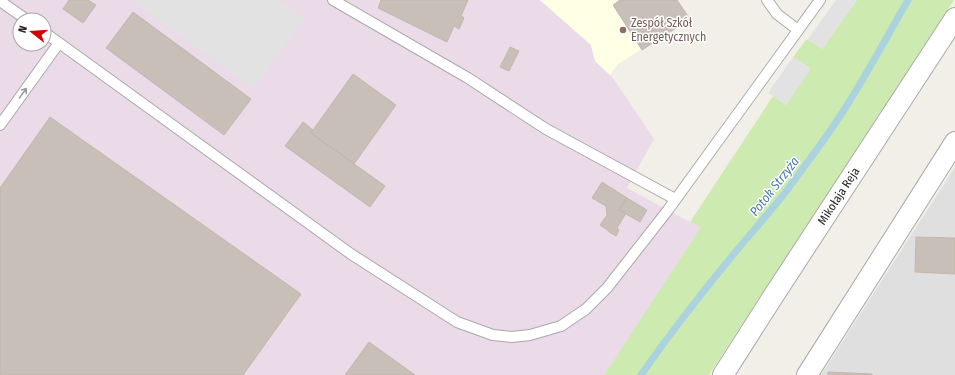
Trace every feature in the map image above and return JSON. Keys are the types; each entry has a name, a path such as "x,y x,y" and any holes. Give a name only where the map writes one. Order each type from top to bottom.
{"street":[{"name":"Mikołaja Reja","path":"723,375 955,18"},
{"path":"807,375 955,142"}],"lane":[{"path":"333,0 468,78 546,129 675,199"},
{"path":"767,0 777,14 798,30"},
{"path":"52,38 351,254 457,322 493,335 512,337 530,335 561,326 586,309 607,288 675,199 820,0"},
{"path":"0,1 16,12"},
{"path":"0,125 59,43"}],"shaded area":[{"path":"0,0 540,0 591,45 595,61 613,78 654,139 627,188 684,219 702,227 604,375 0,375"},
{"path":"131,0 279,0 305,18 253,88"},
{"name":"Zespół Szkół Energetycznych","path":"540,0 677,0 690,19 618,64 610,75 595,61 591,45"},
{"path":"836,0 857,0 822,49 808,39"},
{"path":"793,57 811,69 786,105 768,93"},
{"path":"955,167 955,375 821,375"}],"green space":[{"path":"857,0 954,0 709,375 604,375 701,227 690,222 773,96 786,105 810,68 793,57 808,39 822,49"}],"building":[{"path":"69,0 88,0 96,5 83,23 63,9"},
{"path":"381,0 468,0 461,16 464,18 459,29 454,26 447,42 378,8"},
{"path":"620,0 677,0 690,19 642,50 613,5"},
{"path":"133,12 251,99 224,135 106,48"},
{"path":"510,47 519,51 509,71 500,67"},
{"path":"353,74 396,105 354,164 311,133"},
{"path":"50,117 301,294 243,375 0,375 0,188"},
{"path":"303,122 313,130 311,133 385,186 370,207 285,146"},
{"path":"602,182 627,198 619,210 626,213 617,228 619,230 616,236 600,225 607,215 606,206 592,198"},
{"path":"627,198 647,210 640,222 619,210"},
{"path":"916,237 955,238 955,274 915,272"},
{"path":"369,342 415,375 345,375"},
{"path":"828,372 872,374 872,375 828,375"}],"waterway":[{"name":"Potok Strzyża","path":"641,375 688,311 784,194 821,144 859,85 908,0"}],"place":[{"name":"Zespół Szkół Energetycznych","path":"623,30"}]}
